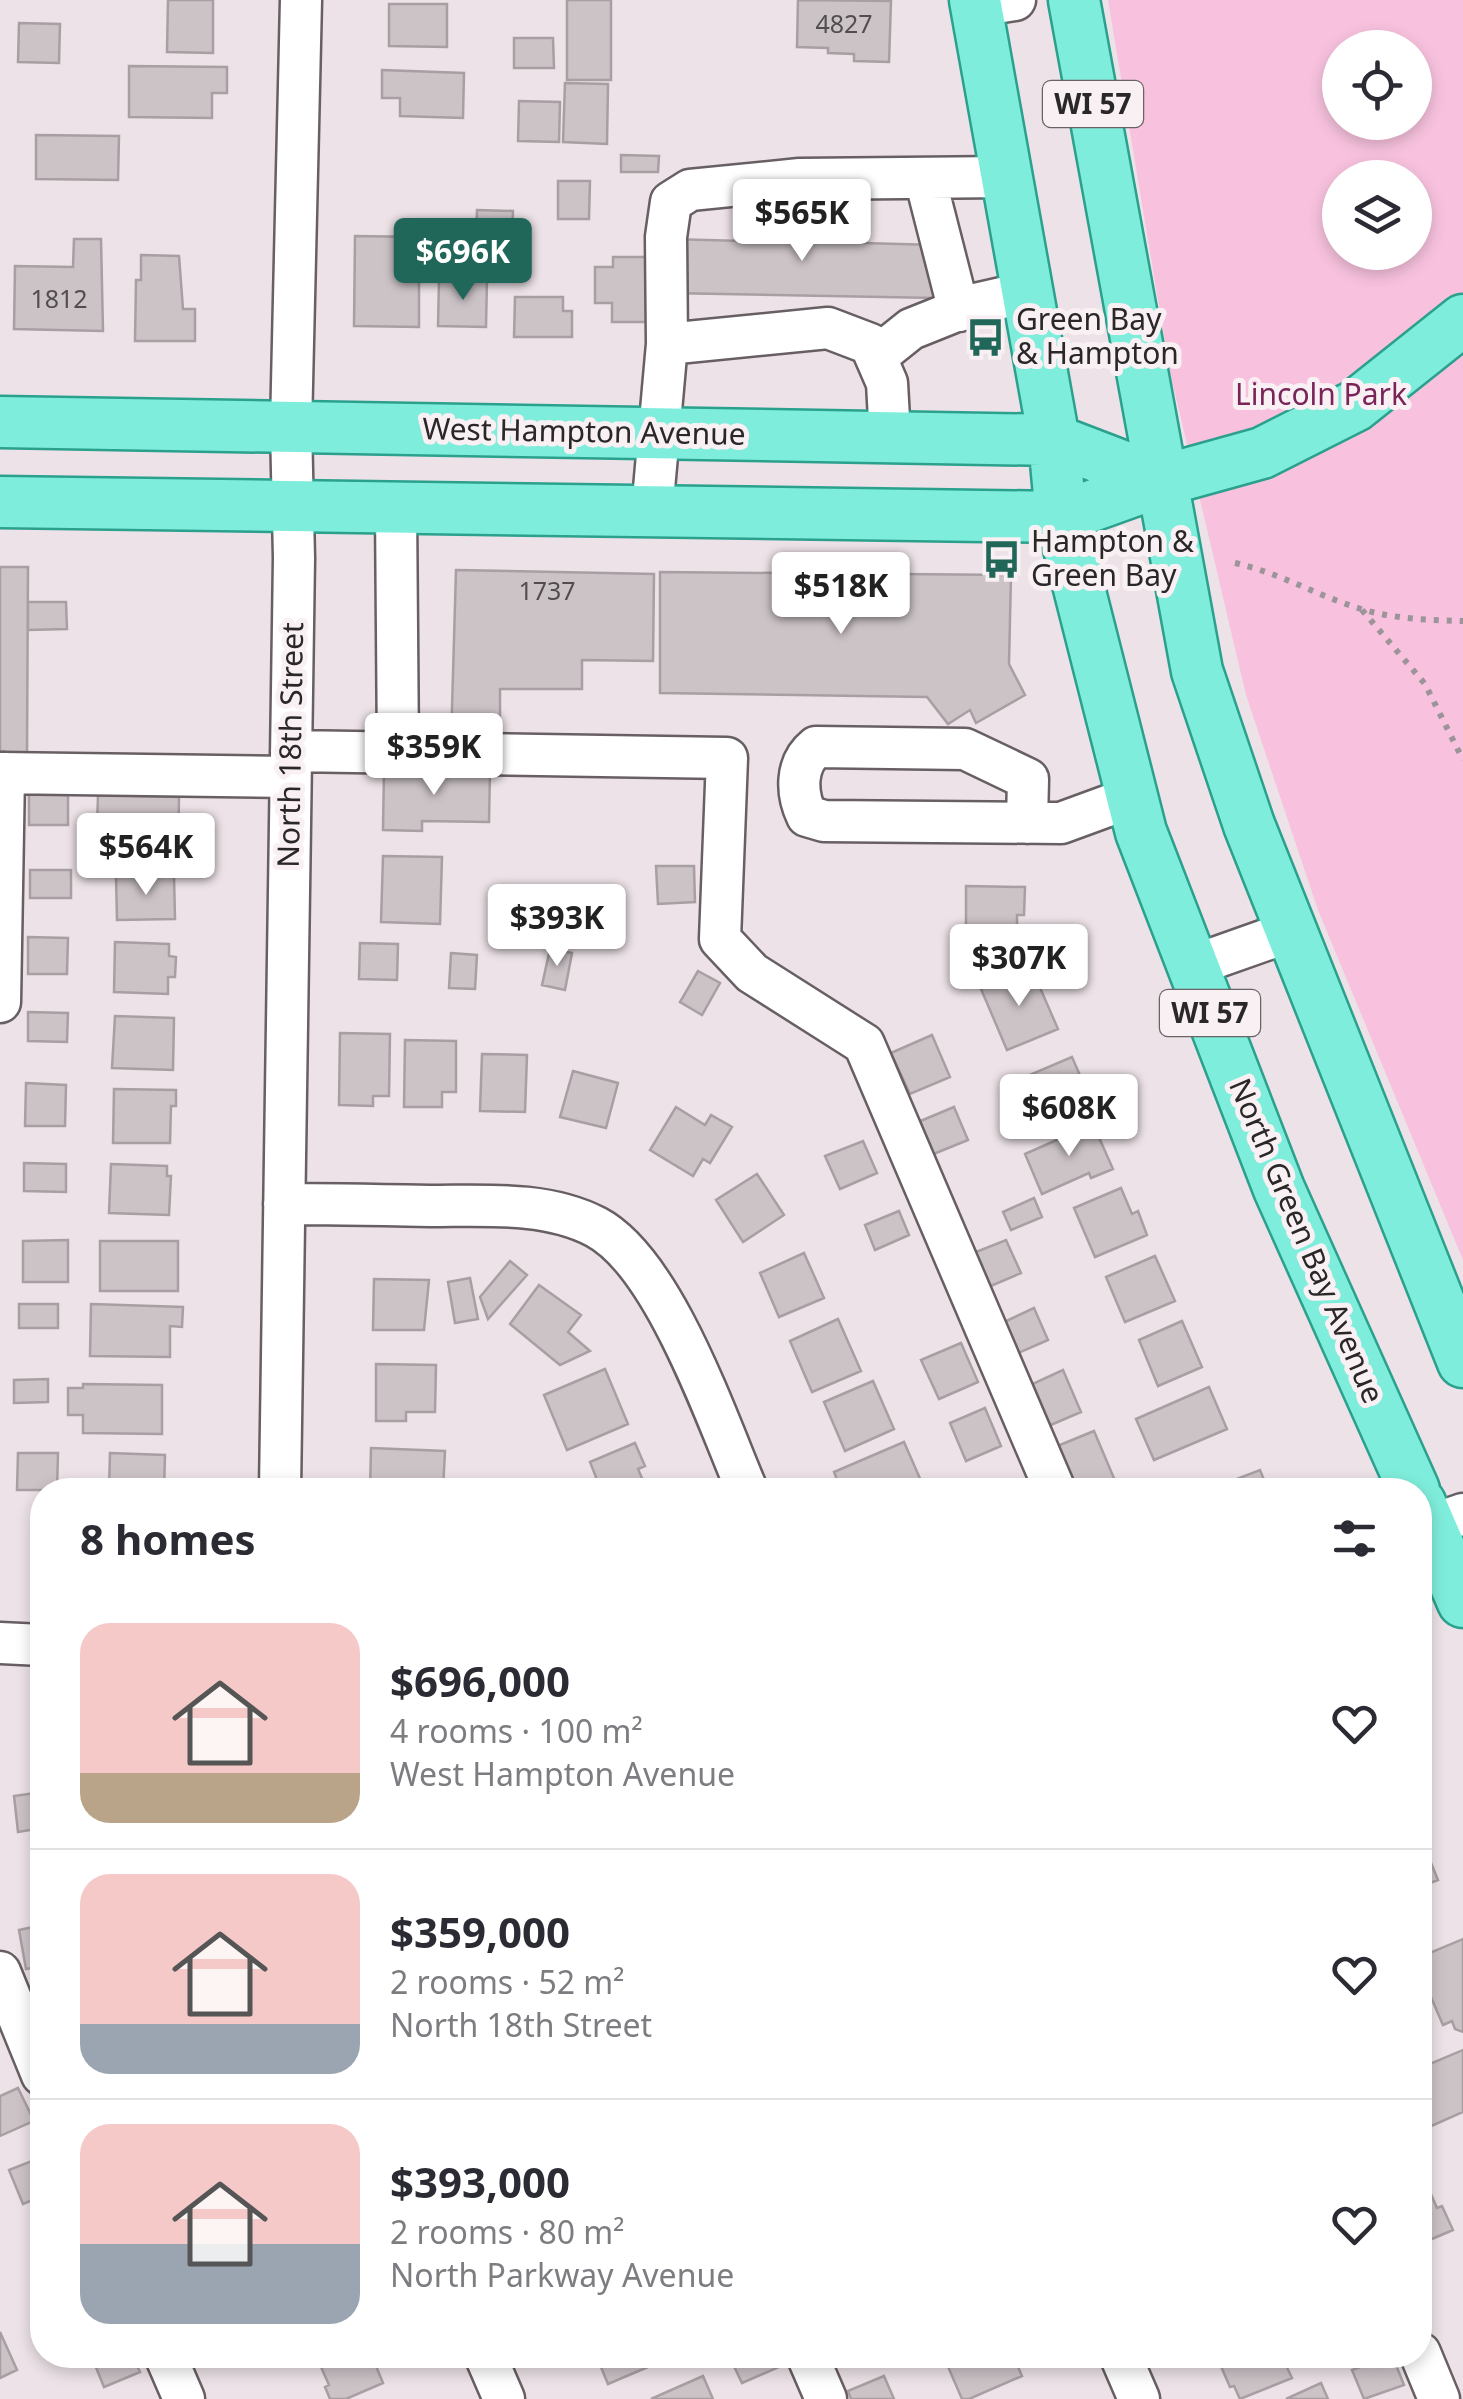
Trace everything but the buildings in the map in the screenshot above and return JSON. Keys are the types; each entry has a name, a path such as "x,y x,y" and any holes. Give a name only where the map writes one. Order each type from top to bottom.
{"main road":[{"name":"WI 57","path":"1074,0 1197,671 1249,825 1463,1362"},
{"name":"North Green Bay Avenue","path":"989,2 1007,177 1054,440 1061,517 1141,832 1279,1189 1413,1478"},
{"path":"0,502 1061,517 1161,481 1262,453 1355,406 1463,320"},
{"name":"West Hampton Avenue","path":"0,422 1054,440 1161,481"},
{"name":"North Green Bay Avenue","path":"1432,1520 1463,1602"}],"street":[{"name":"North 18th Street","path":"280,1478 295,506 291,427 301,0"},
{"path":"652,512 667,344 666,236 672,202 690,190 800,179 1007,177"},
{"path":"925,178 958,310"},
{"path":"876,358 910,330 958,310 1028,292"},
{"path":"667,344 828,328 870,344 887,383 890,437"},
{"path":"396,508 398,753"},
{"path":"1027,823 1028,778 965,749 816,748 806,755 800,767 800,803 807,816 824,821 1061,824 1132,797"},
{"path":"0,1002 2,773 291,764 398,753 727,758 720,939 752,973 864,1044 1049,1478"},
{"path":"1192,966 1290,931"},
{"path":"284,1204 496,1206 550,1211 598,1228 636,1264 676,1324 742,1478"},
{"path":"0,1644 30,1645"},
{"path":"0,1972 30,2046"},
{"path":"171,2368 184,2399"},
{"path":"491,2368 504,2399"},
{"path":"812,2368 826,2399"},
{"path":"1126,2368 1140,2399"},
{"path":"1427,2368 1440,2399"}],"path":[{"path":"1235,564 1266,570 1362,609 1419,620 1463,621"},
{"path":"1362,609 1425,684 1463,760"}],"green space":[{"name":"Lincoln Park","path":"1108,0 1463,0 1463,1260 1318,910 1246,695 1170,372"}],"place":[{"name":"Green Bay & Hampton","path":"986,337"},
{"name":"Hampton & Green Bay","path":"1001,559"}]}
